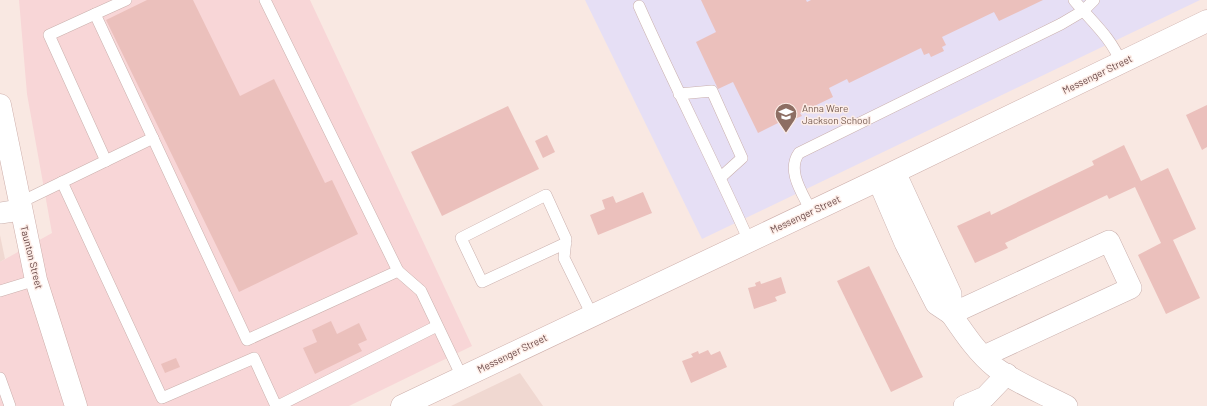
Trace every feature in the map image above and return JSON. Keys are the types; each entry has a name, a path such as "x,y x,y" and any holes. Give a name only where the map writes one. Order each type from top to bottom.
{"main road":[{"name":"Messenger Street","path":"402,406 427,401 462,377 886,176 1207,21"},
{"name":"Taunton Street","path":"0,105 13,209 76,406"}],"street":[{"path":"886,176 905,243 936,304 951,314 972,344 996,368 1067,406"},
{"path":"951,314 1109,241 1131,288 984,356"},
{"path":"964,406 985,397 1007,374"}],"lane":[{"path":"106,160 49,35 126,0"},
{"path":"266,0 398,271 421,291 462,377"},
{"path":"1074,0 1115,48 1121,63"},
{"path":"811,211 794,173 794,160 799,153 1061,24 1083,11 1094,0"},
{"path":"638,6 679,94 721,177 749,241"},
{"path":"95,14 277,406 437,326"},
{"path":"679,94 712,90 742,158 721,177"},
{"path":"13,209 62,182 153,138"},
{"path":"62,182 162,398 254,358"},
{"path":"566,243 482,282 461,238 546,196 566,239 566,243 564,258 592,315"},
{"path":"247,340 398,271"},
{"path":"0,291 36,280"},
{"path":"0,378 10,406"}],"shaded area":[{"path":"19,0 310,0 472,346 349,406 0,406 0,262 52,233 27,94"},
{"name":"Anna Ware Jackson School","path":"585,0 1200,0 702,239"},
{"path":"0,235 5,259 0,262"},
{"path":"520,373 543,406 451,406"}],"building":[{"path":"147,0 193,0 240,96 274,79 325,183 332,180 358,234 239,292 106,20"},
{"path":"701,0 806,0 807,2 811,0 1043,0 999,21 994,12 942,37 946,45 942,47 944,51 931,57 929,53 924,55 921,48 849,83 847,79 829,88 833,97 800,113 802,116 792,120 790,117 758,133 733,82 718,89 696,42 716,32"},
{"path":"1207,105 1207,147 1202,150 1186,115"},
{"path":"508,106 539,169 442,216 411,152"},
{"path":"547,135 555,152 543,158 535,141"},
{"path":"1124,145 1141,181 1168,168 1196,229 1173,240 1200,298 1166,314 1138,255 1161,243 1135,187 1109,199 1107,195 1005,243 1008,248 975,263 957,226 990,211 991,215 1094,165 1092,161"},
{"path":"643,192 652,213 598,235 590,215 605,209 602,200 613,196 616,203"},
{"path":"869,266 923,377 891,392 837,281"},
{"path":"781,277 786,293 775,297 777,301 754,309 748,288 756,286 755,283 760,281 761,284"},
{"path":"331,321 337,334 359,323 367,340 358,344 362,351 315,374 303,348 317,342 312,330"},
{"path":"708,350 711,355 720,351 727,367 691,383 682,361 693,357 691,354 698,351 699,354"},
{"path":"176,358 180,367 165,373 161,364"}],"place":[{"name":"Anna Ware Jackson School","path":"786,134"}]}
